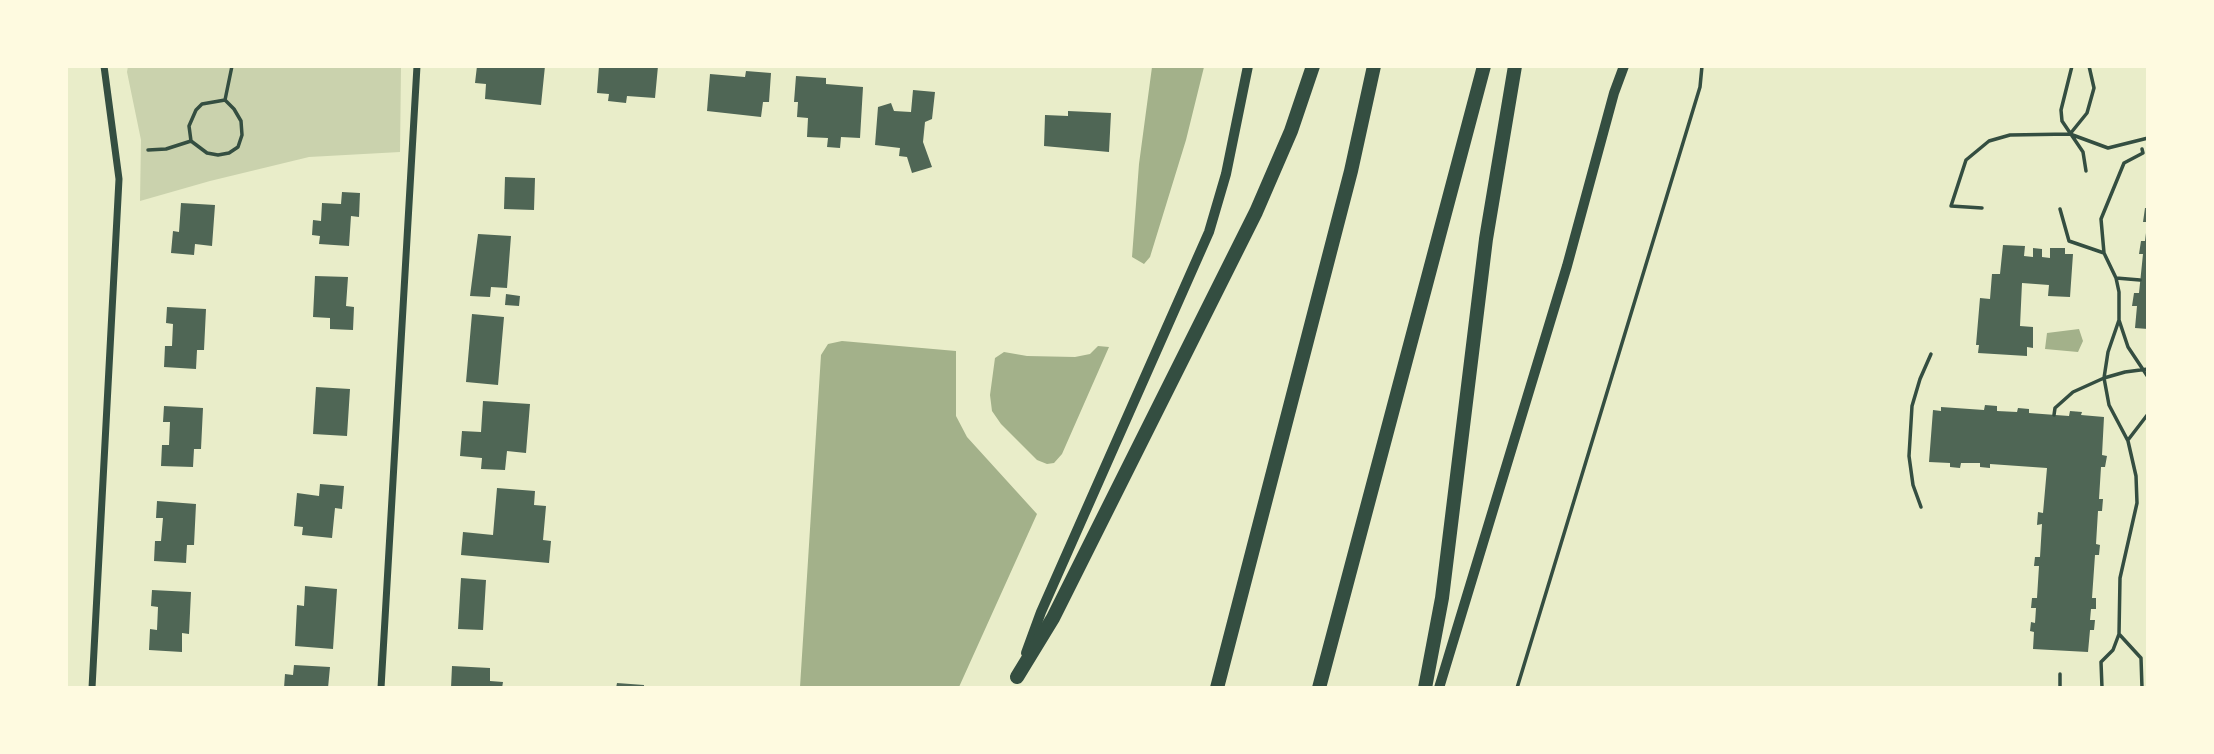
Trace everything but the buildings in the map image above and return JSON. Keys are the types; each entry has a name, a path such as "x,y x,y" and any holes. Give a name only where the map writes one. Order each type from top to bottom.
{"highway":[{"path":"1015,682 1053,618 1256,212 1291,131 1313,66"},
{"path":"1217,688 1352,171 1374,66"},
{"path":"1319,688 1484,66"},
{"path":"1425,688 1443,598 1486,239 1515,66"}],"street":[{"path":"92,688 119,179 104,66"},
{"path":"381,688 417,66"},
{"path":"1015,682 1041,612 1209,232 1226,174 1248,66"},
{"path":"1439,688 1567,266 1614,93 1624,66"}],"lane":[{"path":"2072,66 2061,110 2062,121 2083,152 2086,171"},
{"path":"2070,134 2087,113 2094,89 2090,66"},
{"path":"1982,208 1951,206 1966,160 1989,141 2010,135 2070,134 2108,148 2147,138"},
{"path":"1921,508 1913,485 1909,456 1912,406 1931,354"},
{"path":"2060,674 2060,688"}],"path":[{"path":"225,100 232,66"},
{"path":"1517,688 1700,87 1702,66"},
{"path":"225,100 241,121 242,135 238,146 229,153 206,153 191,141 189,126 196,110 202,104 225,100"},
{"path":"2140,140 2143,153 2124,163 2101,219 2104,253 2116,278 2119,292 2119,320 2128,347 2147,377"},
{"path":"148,150 166,149 191,141"},
{"path":"2060,209 2069,240 2104,253"},
{"path":"2116,278 2140,280"},
{"path":"2102,688 2101,662 2113,650 2119,634 2120,578 2137,503 2135,468 2128,441 2109,405 2104,378 2108,352 2119,320"},
{"path":"2054,415 2055,408 2074,392 2104,378 2147,369"},
{"path":"2128,441 2147,414"},
{"path":"2119,634 2141,658 2142,688"}],"shaded area":[{"path":"128,66 401,67 400,152 309,157 140,201 141,140"},
{"path":"1152,67 1204,67 1186,140 1150,257 1144,264 1132,257 1139,164"},
{"path":"2079,329 2083,341 2078,352 2045,349 2047,333"},
{"path":"842,341 956,351 956,416 967,437 1037,514 959,687 800,687 821,355 828,344"},
{"path":"1098,346 1109,347 1062,454 1054,463 1047,464 1037,460 1001,424 992,411 990,395 995,358 1004,352 1027,356 1075,357 1090,354"}]}
